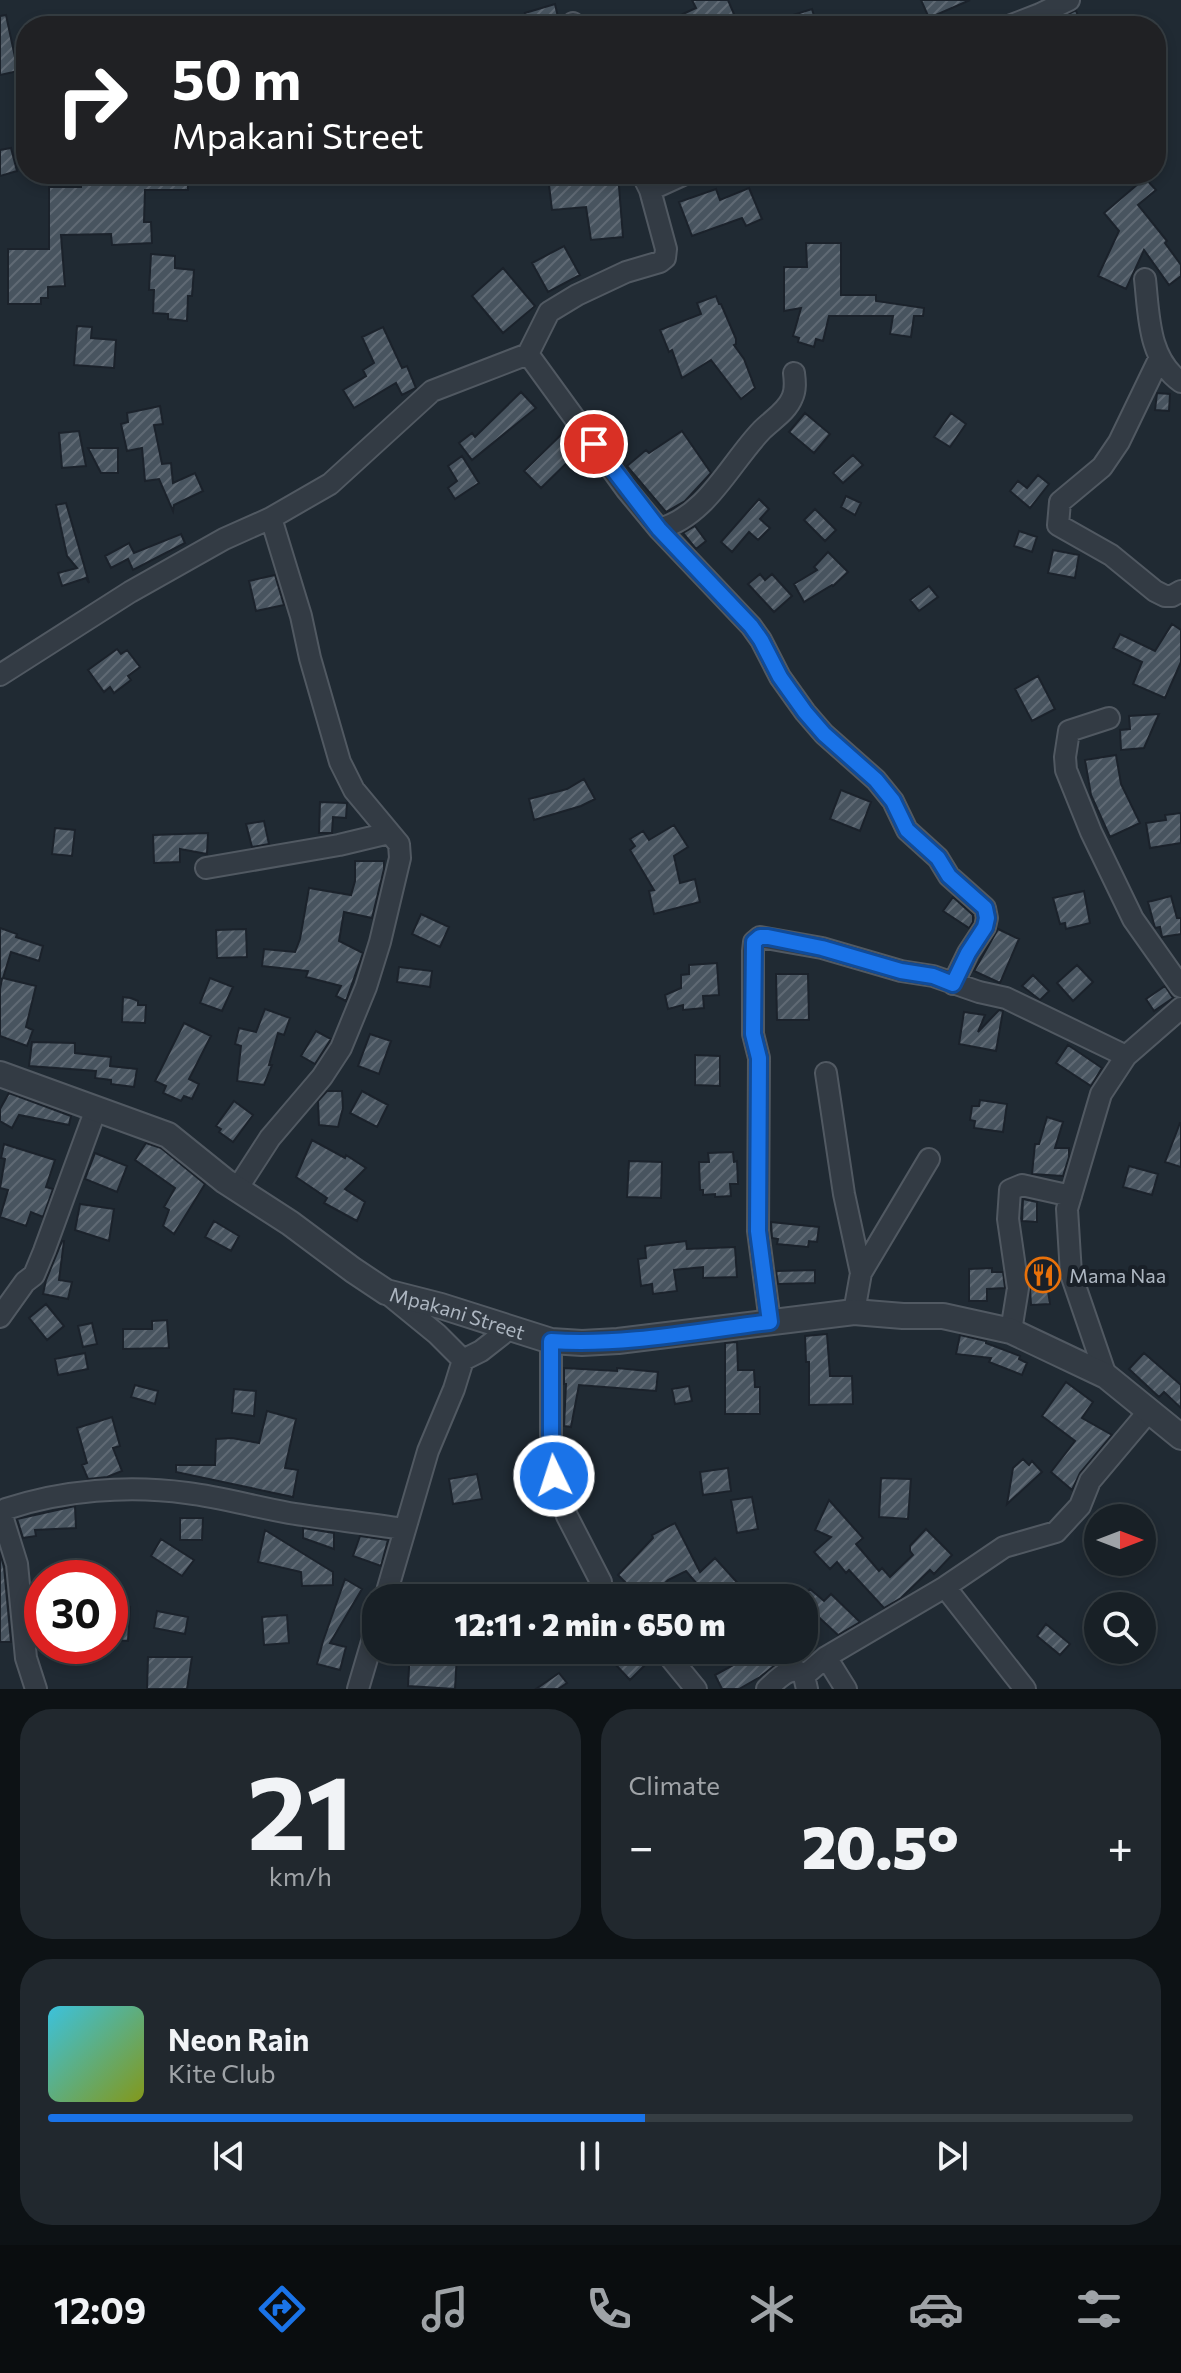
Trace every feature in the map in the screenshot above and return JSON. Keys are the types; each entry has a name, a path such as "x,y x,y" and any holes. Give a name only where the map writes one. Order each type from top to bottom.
{"street":[{"path":"1035,16 1069,0"},
{"path":"0,675 130,592 330,484 432,391 528,354 549,312 626,272 660,262 665,258 666,249 647,184"},
{"path":"1145,279 1151,336 1163,366 1181,382"},
{"path":"528,354 626,489 659,529 751,626 780,677 805,712 824,734 876,780 893,801 907,830 938,858 949,876 985,908 985,927 953,984"},
{"path":"1160,357 1111,455 1102,467 1060,502 1058,525 1111,555 1155,591 1165,596 1181,591"},
{"path":"659,529 670,526 708,497 761,431 792,399 794,373"},
{"path":"237,1189 270,1138 322,1077 341,1048 366,987 400,858 399,844 354,790 340,762 271,518"},
{"path":"1109,718 1069,731 1066,770 1091,832 1133,919 1181,987"},
{"path":"206,868 389,833"},
{"path":"770,1322 758,1231 759,1058 753,1034 754,942 760,937 822,948 1006,998 1126,1056"},
{"path":"1106,1376 1071,1274 1067,1209 1101,1094 1126,1056 1181,1008"},
{"path":"826,1073 844,1194 861,1273"},
{"name":"Mpakani Street","path":"0,1074 168,1135 237,1189 386,1292 551,1341 582,1343 854,1312 943,1316 1011,1331 1106,1376 1181,1437"},
{"path":"0,1317 25,1282 34,1275 96,1109"},
{"path":"854,1312 861,1273 929,1159"},
{"path":"1011,1331 1018,1288 1008,1219 1010,1190 1022,1185 1071,1196"},
{"path":"386,1292 463,1360"},
{"path":"389,1584 428,1451 463,1360 481,1351 509,1329"},
{"path":"551,1341 554,1476 567,1516 601,1582"},
{"path":"767,1689 794,1670 799,1671 805,1682 826,1657 945,1587 1004,1547 1056,1532 1080,1506 1090,1481 1149,1411"},
{"path":"36,1689 26,1658 17,1564 3,1519 6,1509 49,1496 132,1489 158,1490 403,1529"},
{"path":"945,1587 1025,1689"},
{"path":"826,1657 846,1689"},
{"path":"358,1689 365,1664"},
{"path":"675,1664 696,1689"}],"building":[{"path":"692,0 728,0 735,16 679,16 696,8"},
{"path":"921,0 970,0 934,16 928,16"},
{"path":"555,4 558,16 526,16 525,13"},
{"path":"812,9 814,16 790,16"},
{"path":"6,15 16,71 0,75 0,16"},
{"path":"11,148 16,171 0,176 0,150"},
{"path":"81,184 188,184 188,190 145,190 144,222 151,222 152,243 112,245 111,234 61,235 65,286 48,287 48,298 41,298 41,304 8,304 8,249 49,249 49,187 81,187"},
{"path":"619,184 623,237 591,240 586,207 552,210 549,185"},
{"path":"1138,184 1150,184 1156,190 1138,205 1167,241 1165,243 1181,265 1181,276 1169,285 1144,250 1126,289 1098,276 1119,231 1104,213"},
{"path":"749,188 762,219 746,226 742,218 692,236 679,202 716,189 720,200"},
{"path":"806,243 841,243 841,295 876,295 876,301 924,308 923,316 914,316 911,337 890,334 893,316 829,316 823,341 816,339 814,347 798,342 799,338 793,336 801,308 784,311 784,267 807,267"},
{"path":"564,246 580,275 548,292 532,263"},
{"path":"151,254 175,256 175,268 194,270 192,296 188,296 187,321 168,319 168,314 153,313 154,290 149,290"},
{"path":"503,268 535,306 503,333 472,296"},
{"path":"716,296 736,339 734,345 744,359 755,388 741,399 711,360 682,378 672,350 669,352 660,330 701,314 697,303"},
{"path":"77,326 92,327 91,338 116,340 114,368 74,365"},
{"path":"383,327 402,368 407,366 416,388 402,395 396,383 354,408 343,390 366,376 363,370 374,363 362,337"},
{"path":"521,392 536,408 472,460 459,443 472,433 475,437"},
{"path":"1157,393 1170,394 1169,411 1155,410"},
{"path":"160,406 163,424 154,425 162,464 171,463 173,483 195,473 203,491 174,505 173,511 159,479 145,481 142,448 127,451 121,424 128,422 127,413"},
{"path":"805,413 830,434 814,453 789,432"},
{"path":"951,413 966,424 950,447 934,437"},
{"path":"79,431 86,466 62,468 59,433"},
{"path":"682,431 711,473 685,501 666,512 627,466 646,450 649,453"},
{"path":"563,433 580,450 541,488 524,471"},
{"path":"88,448 118,448 118,473 101,473"},
{"path":"853,455 863,465 843,483 833,473"},
{"path":"462,456 479,483 455,499 448,488 457,481 448,466"},
{"path":"1038,475 1049,484 1030,508 1010,491 1018,481 1027,488"},
{"path":"846,496 861,503 855,515 841,507"},
{"path":"759,499 769,509 760,519 770,528 758,540 749,532 732,552 721,542"},
{"path":"66,503 89,583 86,578 62,586 58,573 77,568 67,556 56,505"},
{"path":"815,509 836,530 825,541 804,520"},
{"path":"695,526 706,541 696,549 683,533"},
{"path":"1019,531 1037,537 1032,552 1014,546"},
{"path":"181,534 185,543 133,570 128,559 111,568 105,556 129,543 134,553"},
{"path":"1053,550 1079,555 1075,578 1048,573"},
{"path":"828,552 848,572 833,586 804,602 794,584 817,570 814,567"},
{"path":"760,574 765,580 772,574 792,596 774,612 748,584"},
{"path":"275,575 284,605 256,611 249,581"},
{"path":"929,586 938,597 919,611 910,600"},
{"path":"1172,624 1181,630 1181,662 1165,698 1133,684 1142,662 1113,648 1120,634 1155,651"},
{"path":"117,649 121,654 127,650 140,667 128,676 131,680 114,693 110,687 104,692 88,670"},
{"path":"1038,676 1055,709 1032,721 1015,689"},
{"path":"1159,714 1144,748 1121,750 1120,730 1130,729 1129,716"},
{"path":"1116,755 1121,784 1140,823 1110,837 1091,795 1085,760"},
{"path":"584,779 595,799 534,820 529,799 567,789"},
{"path":"841,790 871,802 860,831 830,819"},
{"path":"320,802 347,803 346,818 333,817 332,833 319,833"},
{"path":"1181,813 1181,843 1150,848 1146,823 1166,820 1165,815"},
{"path":"264,821 269,844 252,847 246,824"},
{"path":"674,825 688,847 674,856 680,883 695,879 700,902 654,914 649,891 654,890 630,850 635,846 630,839 643,831 649,840"},
{"path":"55,828 75,830 72,856 52,854"},
{"path":"208,833 207,854 180,849 180,862 154,863 153,835"},
{"path":"355,861 384,861 384,869 372,918 344,912 339,941 363,953 346,1001 336,996 341,986 306,977 308,971 262,966 264,949 295,952 309,888 351,895"},
{"path":"1084,891 1090,923 1066,929 1065,923 1060,924 1053,898"},
{"path":"1171,896 1177,918 1181,918 1181,934 1162,937 1160,927 1155,928 1148,902"},
{"path":"953,897 973,915 969,928 943,911"},
{"path":"421,914 449,927 440,947 412,934"},
{"path":"0,928 43,946 39,961 11,952 3,978 36,986 26,1027 33,1030 27,1046 0,1036"},
{"path":"246,929 247,957 217,958 216,930"},
{"path":"998,929 1019,939 1000,983 974,971"},
{"path":"717,963 719,995 703,996 704,1008 683,1010 683,1005 668,1009 665,995 681,988 681,975 689,974 689,965"},
{"path":"1077,965 1093,982 1073,1001 1057,983"},
{"path":"399,967 432,971 430,987 397,982"},
{"path":"776,974 808,974 809,1020 777,1020"},
{"path":"1033,975 1049,991 1040,1000 1022,986"},
{"path":"210,978 233,987 222,1011 200,1003"},
{"path":"1165,986 1173,998 1154,1011 1146,999"},
{"path":"123,997 138,1001 138,1005 146,1005 145,1023 122,1022"},
{"path":"265,1009 290,1018 284,1035 278,1033 269,1065 272,1065 264,1085 237,1081 241,1046 235,1044 239,1028 256,1032"},
{"path":"999,1010 1003,1011 996,1051 959,1044 964,1012 985,1015 978,1032"},
{"path":"184,1023 211,1036 189,1079 199,1084 192,1099 184,1096 181,1101 163,1093 166,1086 155,1081"},
{"path":"316,1031 331,1039 315,1064 301,1056"},
{"path":"370,1034 391,1041 379,1074 358,1066"},
{"path":"32,1042 75,1043 75,1053 111,1057 110,1066 137,1069 134,1087 95,1078 96,1071 29,1066"},
{"path":"1068,1045 1102,1068 1091,1086 1056,1063"},
{"path":"695,1055 720,1056 720,1086 695,1085"},
{"path":"327,1091 342,1091 343,1108 338,1127 319,1125 318,1101"},
{"path":"362,1091 388,1105 377,1127 350,1113"},
{"path":"9,1093 71,1116 69,1125 19,1115 12,1128 0,1121 0,1109"},
{"path":"980,1100 1007,1104 1003,1132 974,1128 975,1121 970,1120 972,1106 979,1106"},
{"path":"234,1101 253,1115 233,1142 216,1126"},
{"path":"1047,1117 1063,1122 1055,1148 1069,1148 1063,1176 1032,1174 1035,1144 1039,1144"},
{"path":"1181,1123 1181,1167 1165,1162"},
{"path":"312,1140 366,1168 345,1189 365,1202 357,1221 324,1203 327,1198 296,1177"},
{"path":"146,1143 161,1148 205,1184 174,1234 163,1226 169,1210 164,1207 175,1188 135,1160"},
{"path":"4,1144 55,1160 46,1187 53,1189 43,1217 31,1212 26,1226 0,1217 8,1190 0,1188"},
{"path":"733,1152 734,1162 737,1161 738,1184 730,1184 731,1196 703,1195 699,1162 709,1162 708,1153"},
{"path":"95,1153 127,1166 117,1192 85,1179"},
{"path":"629,1161 662,1162 661,1198 627,1197"},
{"path":"1129,1166 1158,1174 1152,1195 1123,1187"},
{"path":"1023,1199 1037,1202 1037,1222 1022,1221"},
{"path":"80,1204 114,1209 109,1241 75,1230"},
{"path":"214,1221 239,1236 231,1251 205,1237"},
{"path":"771,1222 819,1227 817,1242 809,1241 808,1247 777,1244 778,1239 772,1238"},
{"path":"62,1241 59,1280 72,1282 68,1299 43,1294"},
{"path":"686,1241 687,1249 735,1247 737,1277 703,1278 703,1267 674,1270 677,1291 653,1294 652,1284 641,1286 638,1259 646,1258 645,1246"},
{"path":"992,1268 992,1272 1003,1272 1005,1288 987,1289 987,1301 969,1301 969,1269"},
{"path":"815,1270 815,1283 778,1284 776,1271"},
{"path":"1045,1270 1050,1304 1031,1305 1029,1272"},
{"path":"46,1304 64,1326 47,1340 29,1318"},
{"path":"167,1320 169,1348 123,1349 123,1329 152,1329 152,1321"},
{"path":"92,1323 97,1344 83,1347 78,1326"},
{"path":"827,1334 830,1376 852,1376 853,1404 809,1405 809,1362 806,1362 805,1336"},
{"path":"960,1335 986,1341 1020,1356 1019,1359 1027,1363 1022,1375 989,1362 991,1358 956,1354"},
{"path":"737,1342 738,1370 754,1370 755,1387 760,1387 760,1414 725,1414 725,1343"},
{"path":"85,1353 88,1369 58,1375 55,1359"},
{"path":"1144,1353 1181,1385 1181,1408 1164,1392 1159,1397 1129,1369"},
{"path":"564,1368 658,1372 656,1391 579,1385 571,1427 564,1426"},
{"path":"1066,1382 1093,1402 1082,1418 1112,1435 1080,1473 1072,1490 1051,1472 1075,1441 1042,1416"},
{"path":"135,1385 158,1391 155,1404 131,1397"},
{"path":"689,1386 692,1401 675,1404 672,1389"},
{"path":"234,1389 256,1391 254,1416 232,1413"},
{"path":"267,1411 296,1419 285,1468 298,1470 293,1497 176,1472 176,1465 215,1465 216,1439 232,1438 259,1443"},
{"path":"112,1417 120,1446 113,1448 122,1471 107,1477 88,1479 82,1465 87,1463 77,1428"},
{"path":"1023,1459 1029,1465 1032,1461 1042,1472 1007,1504 1013,1468"},
{"path":"728,1468 731,1491 703,1495 700,1472"},
{"path":"477,1474 482,1499 453,1504 449,1479"},
{"path":"881,1478 911,1479 908,1519 879,1517"},
{"path":"752,1497 758,1529 737,1533 731,1500"},
{"path":"829,1500 863,1538 856,1544 879,1571 882,1568 890,1577 913,1555 910,1546 926,1529 952,1555 934,1574 930,1570 901,1598 884,1608 849,1570 846,1573 837,1562 830,1569 814,1552 831,1537 815,1530"},
{"path":"75,1506 76,1528 35,1530 36,1536 23,1538 17,1519"},
{"path":"180,1518 203,1518 202,1540 180,1540"},
{"path":"675,1523 700,1572 715,1558 738,1584 697,1584 686,1571 664,1584 627,1584 618,1575 653,1538 652,1535"},
{"path":"303,1528 334,1533 334,1549 303,1538"},
{"path":"265,1530 333,1572 333,1585 302,1586 301,1572 258,1562"},
{"path":"360,1536 388,1540 381,1566 353,1556"},
{"path":"161,1539 194,1560 182,1576 151,1556"},
{"path":"0,1553 4,1567 11,1642 0,1642"},
{"path":"345,1579 362,1589 330,1643 346,1647 340,1670 317,1664"},
{"path":"831,1594 860,1622 838,1635 818,1617 818,1596 824,1601"},
{"path":"157,1611 188,1617 185,1634 154,1628"},
{"path":"287,1615 289,1643 264,1645 262,1617"},
{"path":"1046,1624 1070,1644 1060,1655 1037,1636"},
{"path":"148,1657 192,1657 187,1689 147,1689"},
{"path":"409,1664 456,1664 455,1689 408,1686"},
{"path":"617,1664 646,1664 630,1680"},
{"path":"735,1664 777,1664 739,1689 722,1689 715,1675"},
{"path":"559,1673 567,1683 558,1689 536,1689"}],"place":[{"name":"Mama Naa","path":"1043,1275"}],"route":[{"path":"554,1476 551,1341 618,1341 770,1322 758,1231 759,1058 753,1034 754,942 760,937 768,937 822,948 901,971 933,976 953,984 987,918 985,908 949,876 938,858 907,830 893,801 876,780 824,734 805,712 780,677 751,626 659,529 594,444"}]}
